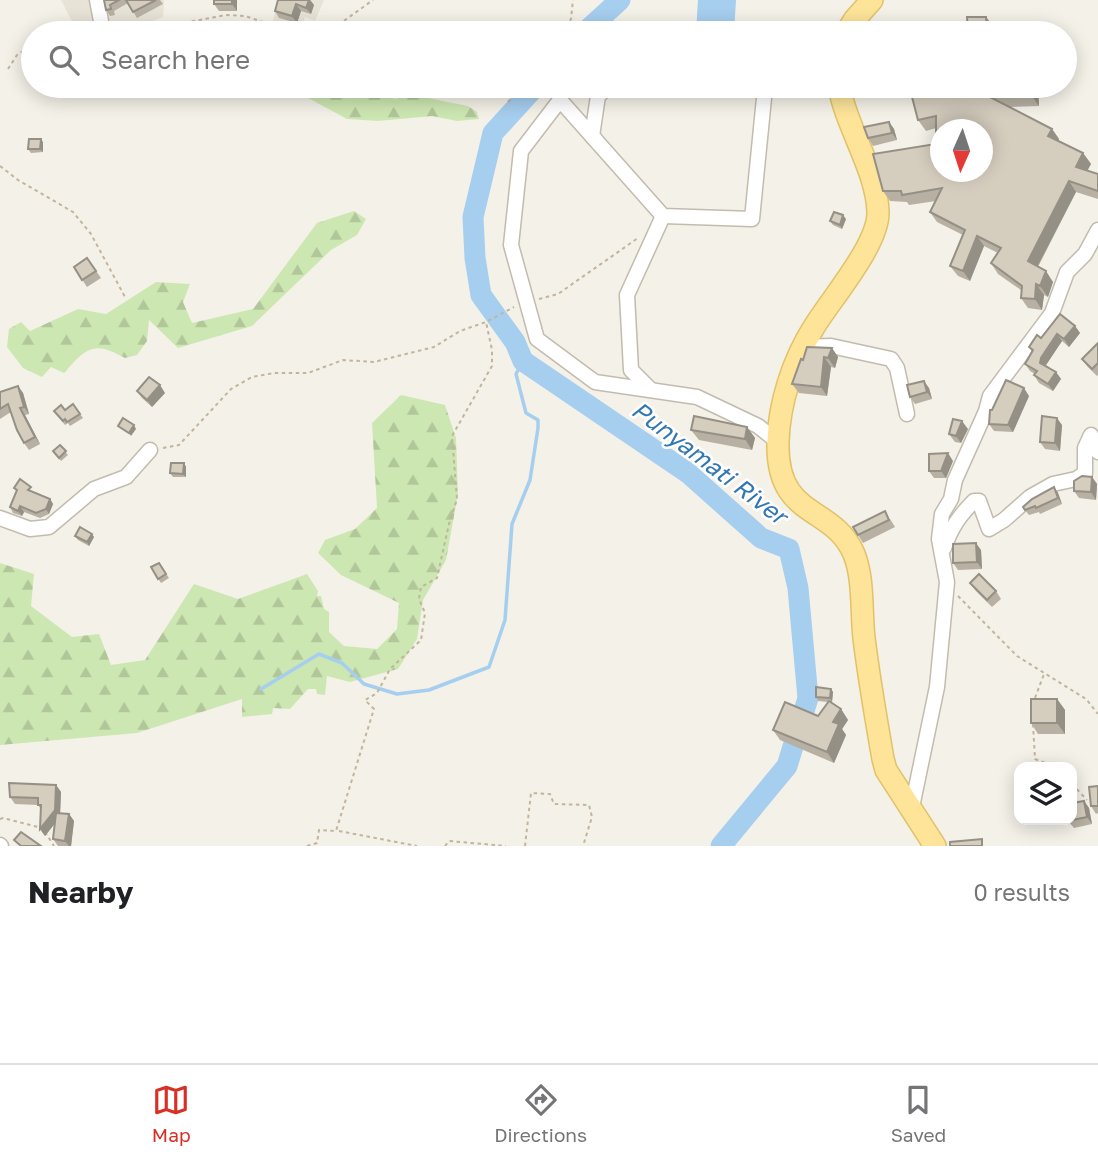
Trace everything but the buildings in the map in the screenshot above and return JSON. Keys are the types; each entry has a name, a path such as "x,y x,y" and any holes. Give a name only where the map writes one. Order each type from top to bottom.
{"main road":[{"path":"854,21 872,0"},
{"path":"843,98 869,173 878,210 877,221 868,244 802,346 782,409 778,442 780,468 790,493 809,512 830,524 854,554 864,637 886,770 935,846"}],"street":[{"path":"96,0 101,21"},
{"path":"598,98 592,136 663,216"},
{"path":"764,98 752,219 663,216 560,100 521,151 511,245 537,339 595,382 697,397 758,426 778,442"},
{"path":"650,389 631,370 627,295 663,216"},
{"path":"912,807 937,687 947,582 939,539 942,514 951,499 955,480 990,396 1052,313 1067,272 1085,254 1098,230"},
{"path":"802,346 831,346 891,359 897,368 907,414"},
{"path":"942,553 950,530 974,501 983,507 989,529 1004,520 1030,497 1053,484 1085,474 1085,448 1091,435 1098,452"},
{"path":"0,518 30,529 49,527 94,489 126,477 150,450"}],"path":[{"path":"344,21 373,0"},
{"path":"570,21 573,0"},
{"path":"194,21 226,15 245,16 260,21"},
{"path":"8,69 21,52"},
{"path":"508,102 512,98"},
{"path":"0,166 18,180 73,212 91,234 125,297"},
{"path":"150,450 179,445 231,389 252,377 274,373 307,373 343,360 374,362 434,346 460,331 491,320 511,307 558,294 637,239"},
{"path":"337,831 374,709 365,700 377,693 390,669 421,640 425,613 419,599 421,587 437,578 457,499 452,436 492,366 492,350 486,322"},
{"path":"947,582 1017,656 1086,699 1098,714"},
{"path":"1032,704 1039,692 1044,673"},
{"path":"1032,720 1035,760 1041,762"},
{"path":"1077,789 1087,800"},
{"path":"525,846 531,793 550,794 554,804 589,805 592,817 583,846"},
{"path":"0,820 3,818 42,828 54,846"},
{"path":"307,846 317,843 319,830 417,846"},
{"path":"445,846 449,841 506,846"}],"shaded area":[{"path":"61,0 164,0 163,17 153,21 72,21"},
{"path":"278,0 324,0 315,21 305,17 304,21 273,21"}],"green space":[{"path":"308,98 428,98 468,106 477,112 479,119 457,121 432,116 378,121 347,119"},
{"path":"354,211 366,219 357,235 331,250 252,326 178,348 149,320 147,341 137,355 125,358 105,349 91,349 64,373 51,367 42,377 23,368 7,347 9,329 21,322 30,331 78,309 106,314 156,282 190,284 183,302 192,323 253,309 317,223"},
{"path":"401,395 445,405 456,438 458,494 446,560 423,600 417,639 398,669 350,682 327,676 325,695 317,694 316,689 308,689 290,709 273,708 272,714 242,717 242,699 137,733 0,745 0,563 34,574 31,606 72,637 99,634 111,665 145,660 194,584 238,599 307,574 318,591 317,596 321,596 324,609 329,612 329,632 344,646 377,649 397,629 399,603 341,575 318,553 325,540 355,529 377,508 372,423"}],"water":[{"path":"698,0 736,0 735,21 697,21"}],"waterway":[{"path":"597,21 620,0"},
{"name":"Punyamati River","path":"525,98 493,133 473,217 475,258 481,295 515,342 523,361 688,473 761,538 789,549 798,588 808,698 787,766 721,846"},
{"path":"261,689 319,654 342,663 364,684 397,694 429,690 489,667 505,620 512,524 530,480 538,428 538,420 526,413 516,374 523,361"}]}
